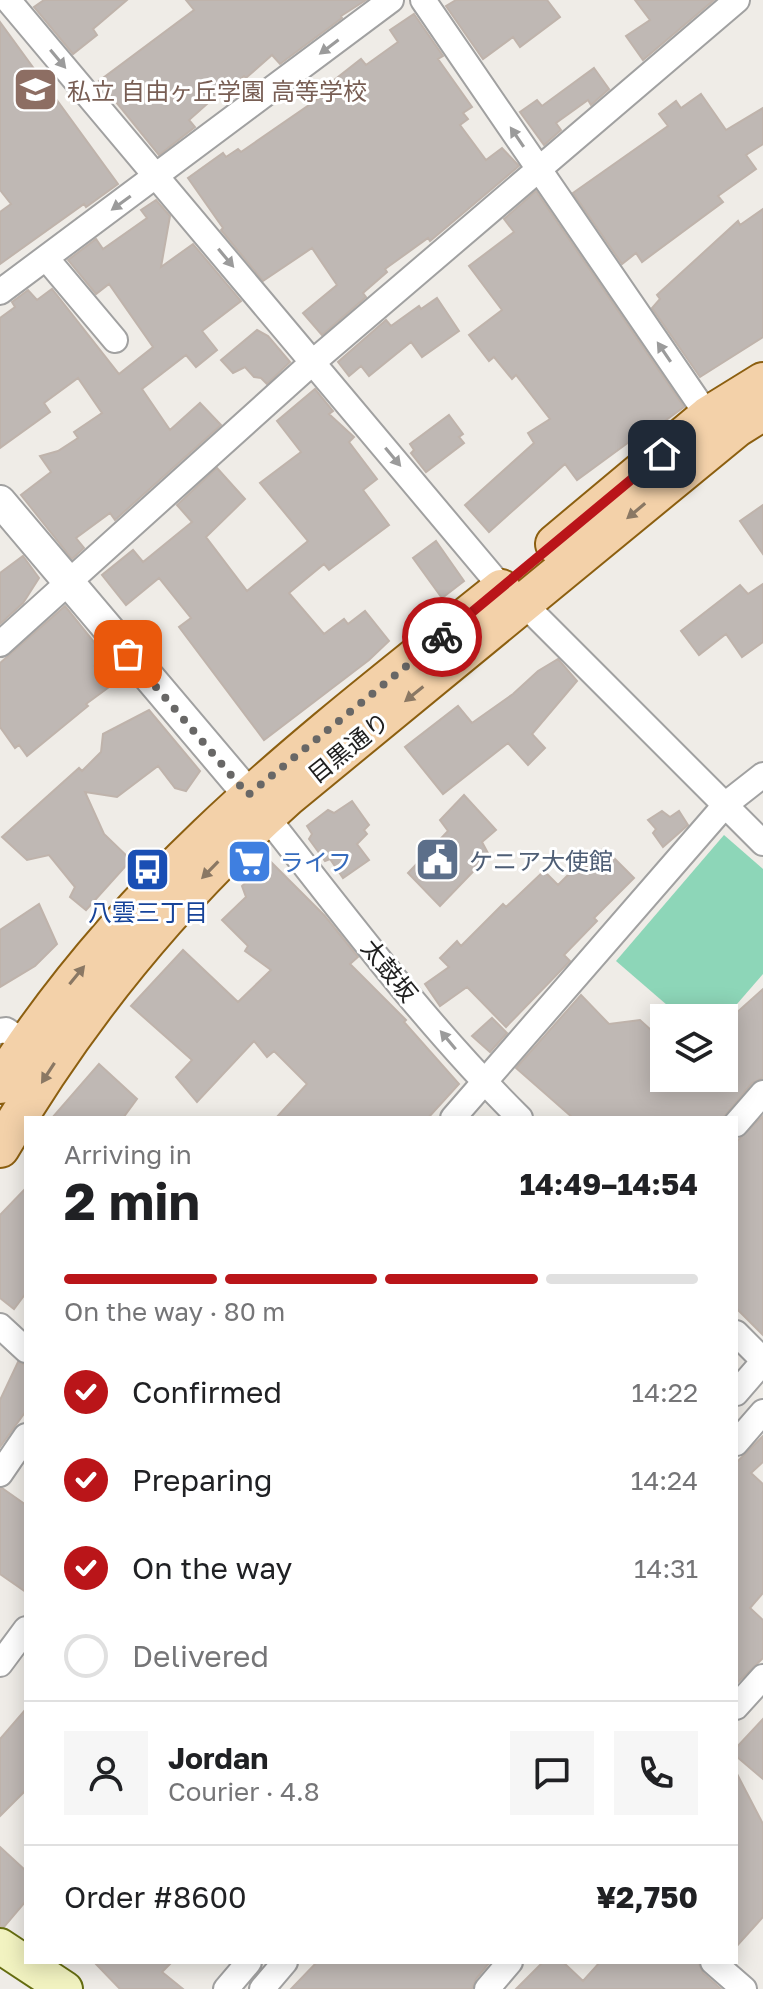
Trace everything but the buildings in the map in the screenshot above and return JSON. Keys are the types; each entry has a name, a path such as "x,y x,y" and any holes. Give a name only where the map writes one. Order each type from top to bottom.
{"main road":[{"name":"目黒通り","path":"513,596 708,416 763,382"},
{"name":"目黒通り","path":"0,1084 13,1037 63,992 104,941 169,872 257,806 513,596 763,411"},
{"name":"目黒通り","path":"0,1148 53,1065 128,960 188,893 257,806"},
{"path":"25,1964 65,1989"}],"street":[{"path":"8,0 513,596 763,843"},
{"path":"0,292 391,0"},
{"path":"423,0 708,416"},
{"path":"0,644 313,362 737,0"},
{"path":"46,258 115,340"},
{"path":"0,501 257,806"},
{"path":"455,1116 726,804 763,775"},
{"name":"太鼓坂","path":"257,806 484,1083 518,1116"},
{"path":"738,1122 763,1093"},
{"path":"0,1326 24,1348"},
{"path":"738,1335 763,1361 738,1391"},
{"path":"738,1441 763,1412"},
{"path":"0,1474 24,1439"},
{"path":"0,1664 24,1632"},
{"path":"738,1705 763,1677"},
{"path":"226,1989 247,1964"},
{"path":"262,1989 283,1964"},
{"path":"487,1989 508,1964"},
{"path":"715,1964 744,1989"}],"green space":[{"path":"724,835 763,869 763,974 737,1004 666,1004 616,961"}],"way so far":[{"path":"128,654 248,795 442,637"}],"place":[{"name":"私立 自由ヶ丘学園 高等学校","path":"36,90"},
{"name":"ケニア大使館","path":"438,860"},
{"name":"ライフ","path":"249,861"},
{"name":"八雲三丁目","path":"148,869"}],"route":[{"path":"442,637 662,454"}]}
